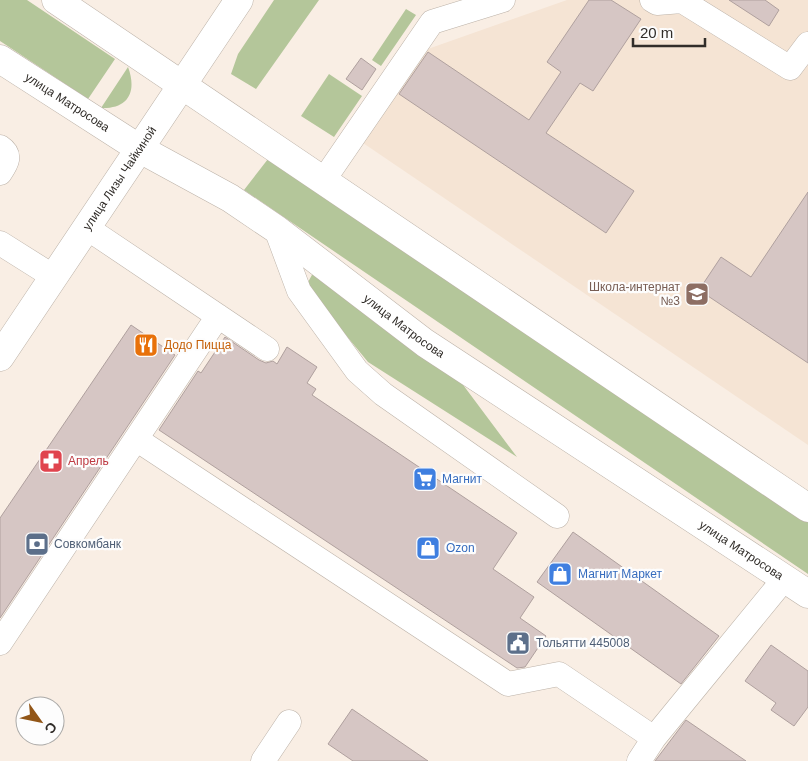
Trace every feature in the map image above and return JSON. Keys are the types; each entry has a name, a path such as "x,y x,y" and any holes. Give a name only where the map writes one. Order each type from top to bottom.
{"main road":[{"path":"56,0 808,508"},
{"name":"улица Лизы Чайкиной","path":"1,353 239,0"},
{"name":"улица Матросова","path":"0,59 140,149 230,198 276,229 426,343 808,594"}],"lane":[{"path":"323,182 432,22 503,0"},
{"path":"652,0 656,3 682,1 790,68 808,44"},
{"path":"0,147 6,151 8,156 7,162 0,173"},
{"path":"87,228 267,349"},
{"path":"276,229 299,291 357,371 383,394 556,516"},
{"path":"0,243 54,277"},
{"path":"0,643 218,316"},
{"path":"136,439 508,684 559,674 654,738"},
{"path":"640,761 654,738 785,578"},
{"path":"263,761 289,722"}],"shaded area":[{"name":"Школа-интернат №3","path":"567,0 808,0 808,445 363,143 425,50"}],"green space":[{"path":"0,0 27,0 115,59 88,99 0,41"},
{"path":"274,0 319,0 256,89 231,74 238,54"},
{"path":"406,9 416,15 381,66 372,60"},
{"path":"128,67 132,84 128,97 124,102 111,108 101,108"},
{"path":"329,74 362,96 334,137 301,116"},
{"path":"268,159 808,520 808,574 244,190"},
{"path":"313,273 446,362 517,457 368,362 312,294 307,284"}],"building":[{"path":"589,0 611,0 641,19 593,91 580,83 546,133 634,191 606,233 399,94 428,52 529,120 561,72 547,62"},
{"path":"729,0 765,0 779,10 769,26"},
{"path":"361,58 376,69 362,90 346,79"},
{"path":"808,192 808,363 699,290 721,257 751,277"},
{"path":"131,325 175,355 0,618 0,518"},
{"path":"225,337 266,363 273,361 277,364 287,347 317,367 307,383 316,389 312,395 517,533 493,569 534,597 520,618 546,636 525,667 517,668 159,430 198,371 201,373"},
{"path":"573,532 719,636 681,684 537,582"},
{"path":"771,645 808,671 808,707 794,726 771,710 776,703 745,681"},
{"path":"352,709 428,761 353,761 328,744"},
{"path":"686,720 746,761 655,761"}],"place":[{"name":"Школа-интернат №3","path":"697,294"},
{"name":"Додо Пицца","path":"146,345"},
{"name":"Апрель","path":"51,461"},
{"name":"Магнит","path":"425,479"},
{"name":"Совкомбанк","path":"37,544"},
{"name":"Ozon","path":"428,548"},
{"name":"Магнит Маркет","path":"560,574"},
{"name":"Тольятти 445008","path":"518,643"}]}
